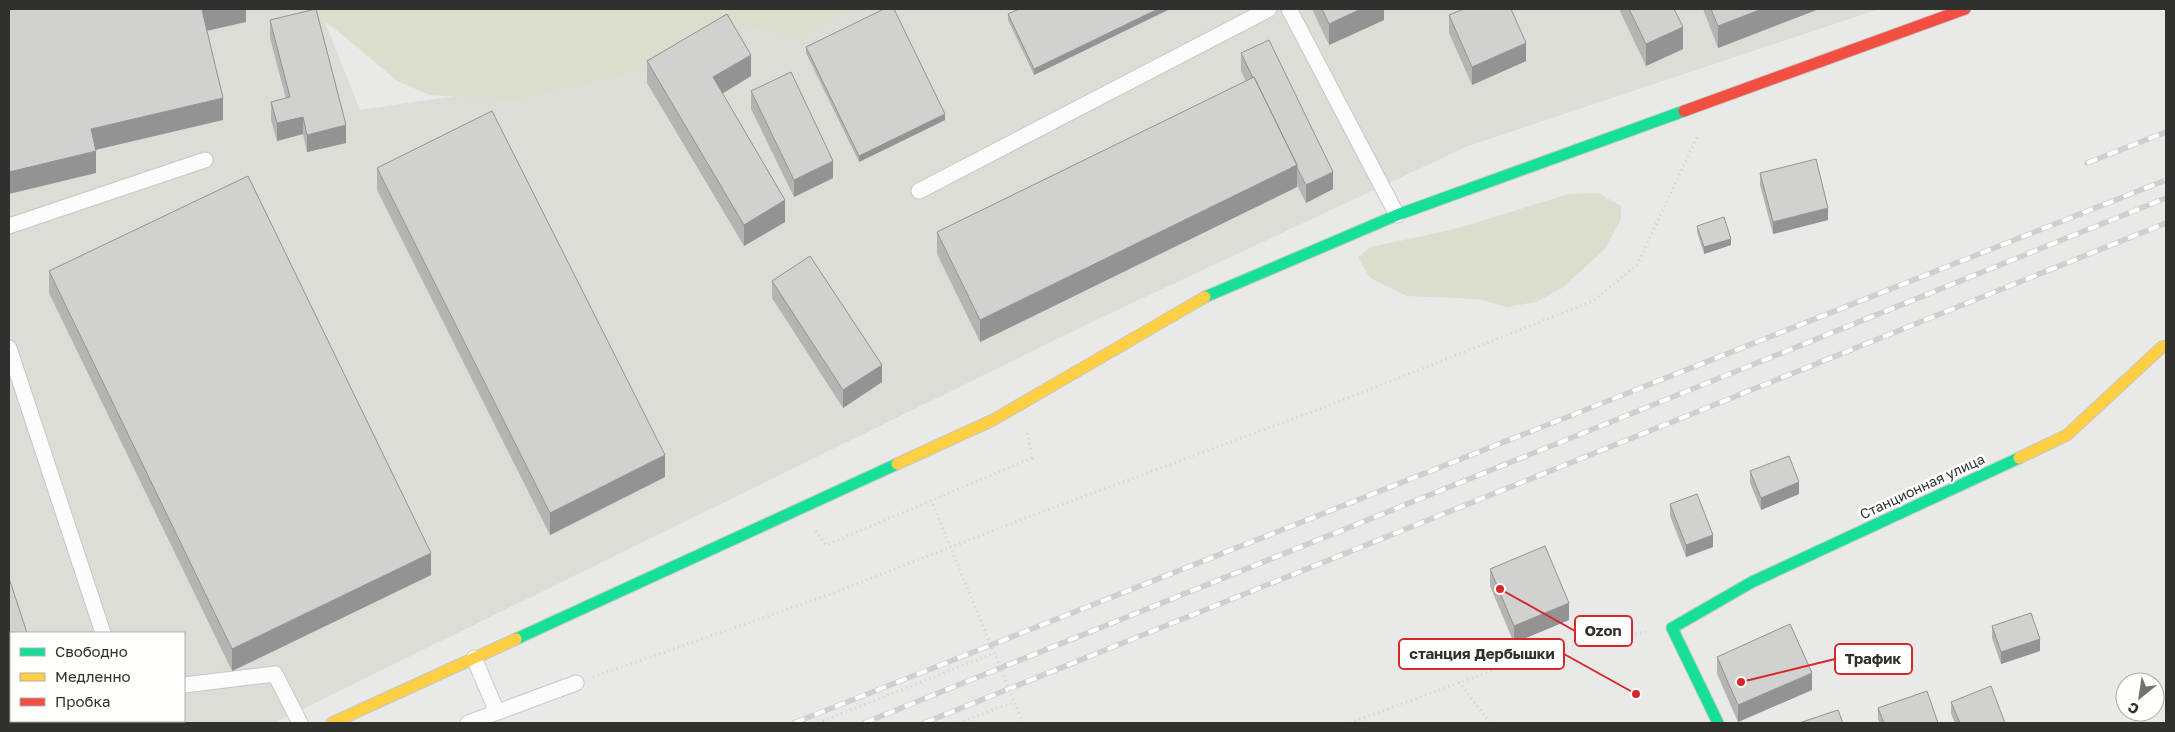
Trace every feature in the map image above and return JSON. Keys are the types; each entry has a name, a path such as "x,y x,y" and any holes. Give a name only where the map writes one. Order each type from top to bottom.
{"street":[{"path":"332,723 993,420 1202,298 1398,215 1965,9"},
{"name":"Станционная улица","path":"1672,628 1752,582 2067,435 2166,346"},
{"path":"1672,628 1718,723"}],"lane":[{"path":"919,191 1269,9"},
{"path":"1288,9 1398,215"},
{"path":"9,226 204,160"},
{"path":"9,348 103,632"},
{"path":"474,658 497,712"},
{"path":"185,685 276,674 300,723"},
{"path":"468,723 576,683"}],"path":[{"path":"576,683 830,594 1150,471 1334,403 1593,301 1637,265 1713,101"},
{"path":"826,545 1032,458"},
{"path":"931,500 1023,723"},
{"path":"1350,723 1545,651 1672,628"},
{"path":"818,723 994,653"},
{"path":"1459,682 1490,723"},
{"path":"959,723 1014,702"}],"shaded area":[{"path":"9,9 320,9 360,110 611,73 733,9 1879,9 1468,146 1096,320 274,723 9,723"}],"green space":[{"path":"307,9 854,9 798,39 749,26 626,74 513,100 429,95 396,80 344,36"},
{"path":"1598,193 1621,206 1621,219 1605,249 1562,288 1536,302 1507,307 1479,299 1407,296 1370,278 1358,257 1371,247 1455,229 1569,194"}],"building":[{"path":"9,9 208,9 202,10 223,98 91,129 96,151 9,172"},
{"path":"316,9 346,125 307,135 303,117 277,123 271,102 290,97 270,20"},
{"path":"884,9 894,9 945,114 859,156 806,47"},
{"path":"1019,9 1158,9 1034,69 1008,14"},
{"path":"1322,9 1361,9 1329,24"},
{"path":"1464,9 1511,9 1526,43 1472,67 1449,15"},
{"path":"1629,9 1674,9 1683,27 1646,44"},
{"path":"1711,9 1762,9 1718,26"},
{"path":"727,14 751,55 713,77 785,200 744,225 647,61"},
{"path":"1269,40 1333,172 1306,185 1241,53"},
{"path":"791,72 833,161 794,180 751,91"},
{"path":"1254,77 1297,165 980,320 937,232"},
{"path":"492,111 665,455 550,513 377,168"},
{"path":"1816,159 1828,208 1773,222 1760,173"},
{"path":"248,176 431,553 232,649 49,271"},
{"path":"1724,217 1731,239 1704,247 1697,226"},
{"path":"810,256 882,365 843,390 772,281"},
{"path":"1789,456 1799,482 1761,498 1750,471"},
{"path":"1697,494 1713,535 1686,545 1670,504"},
{"path":"1545,546 1569,603 1514,626 1490,569"},
{"path":"9,578 27,632 10,632 10,722 49,722 9,723"},
{"path":"2031,613 2040,639 2001,652 1992,626"},
{"path":"1790,624 1812,673 1738,705 1717,657"},
{"path":"1991,686 2005,723 1960,723 1951,702"},
{"path":"1927,691 1938,723 1884,723 1878,708"},
{"path":"1838,710 1843,723 1799,723"}],"railway":[{"path":"2087,163 2166,132"},
{"path":"794,723 2166,180"},
{"path":"864,723 2166,198"},
{"path":"924,723 2166,223"}],"traffic: fast":[{"path":"1205,297 1397,215 1684,111"},
{"path":"1718,723 1672,628 1752,582 2019,458"},
{"path":"516,639 897,464"}],"traffic: slow":[{"path":"897,464 993,420 1205,297"},
{"path":"2019,458 2067,435 2162,347 2166,346"},
{"path":"332,723 516,639"}],"traffic: jam":[{"path":"1684,111 1965,9"}],"place":[{"name":"Ozon","path":"1500,589"},
{"name":"Трафик","path":"1741,682"},
{"name":"станция Дербышки","path":"1636,694"}]}
